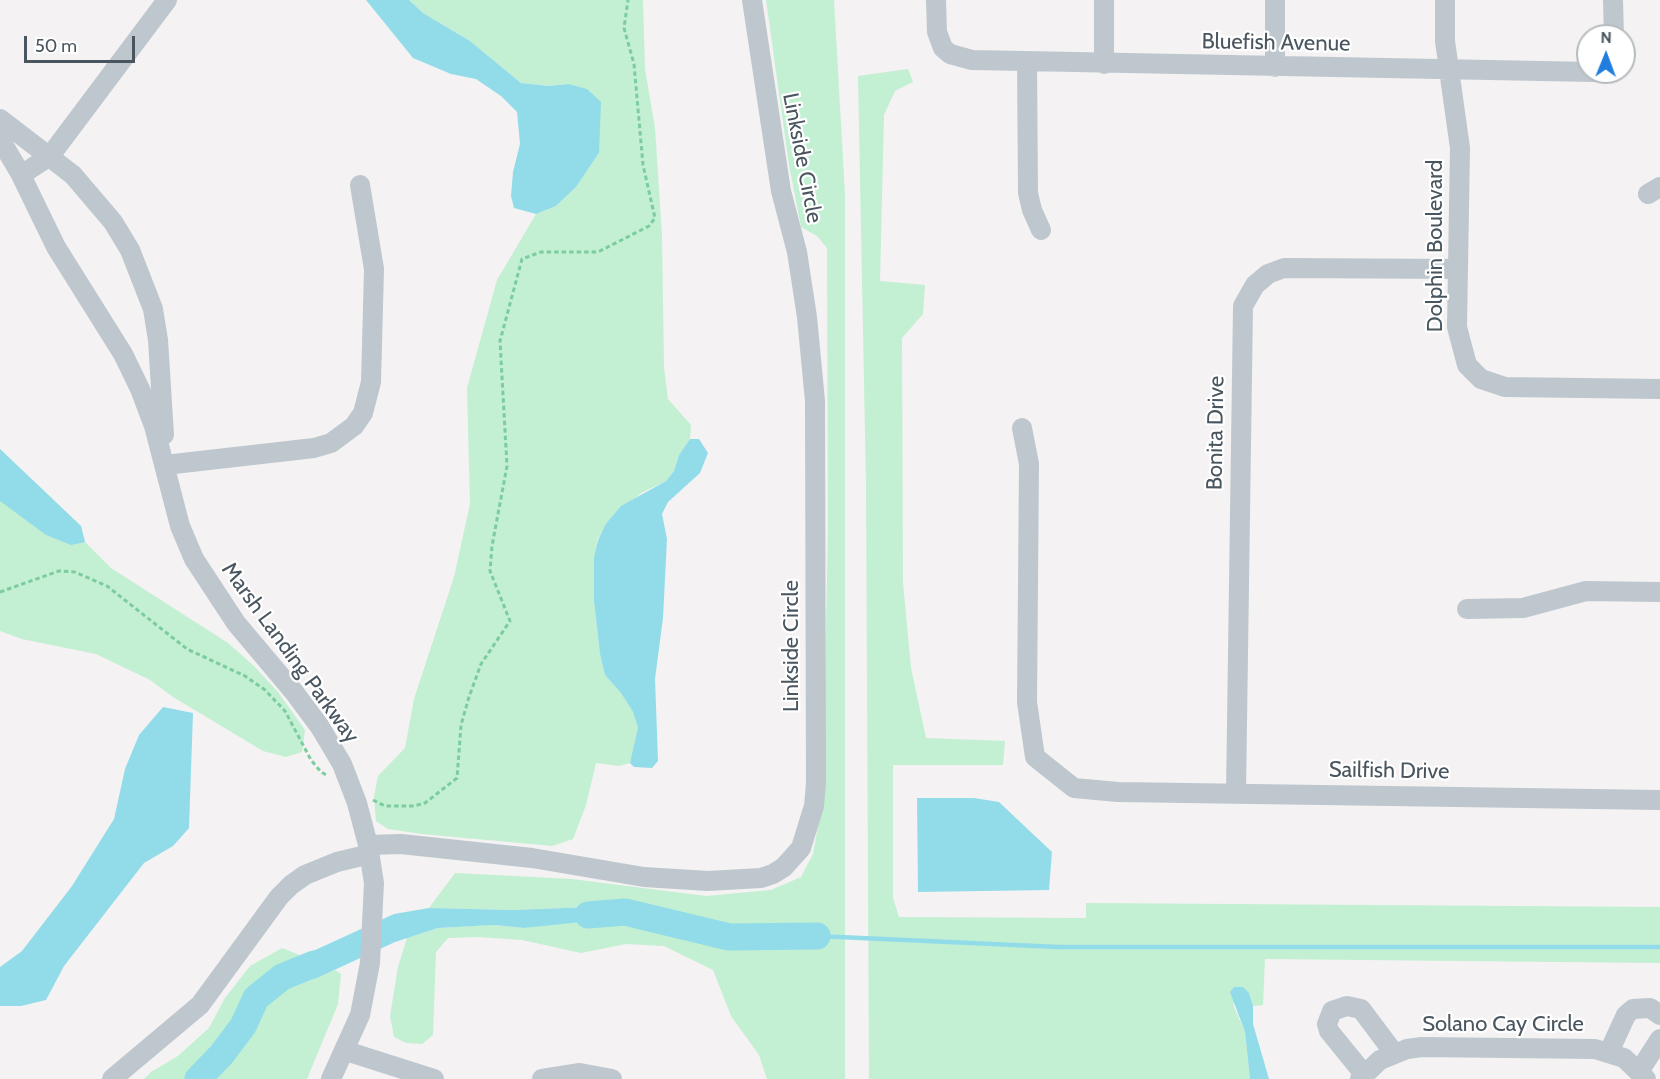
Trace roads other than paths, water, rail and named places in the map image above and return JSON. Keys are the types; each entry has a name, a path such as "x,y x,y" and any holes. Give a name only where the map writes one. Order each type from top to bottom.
{"street":[{"path":"21,175 50,156 155,19 167,0"},
{"path":"155,19 184,0"},
{"name":"Linkside Circle","path":"112,1079 200,1005 279,897 291,885 305,875 369,849 400,844 532,858 644,877 708,881 761,878 773,874 784,867 801,848 814,806 816,783 814,401 807,317 797,252 781,191 752,0"},
{"name":"Bluefish Avenue","path":"936,0 937,32 943,48 950,54 972,60 1576,73"},
{"path":"1104,0 1104,64"},
{"path":"1275,0 1275,67"},
{"name":"Dolphin Boulevard","path":"1444,0 1445,41 1460,148 1457,327 1460,347 1467,364 1481,378 1505,387 1660,389"},
{"path":"1613,0 1614,24"},
{"path":"1027,62 1028,193 1032,210 1041,230"},
{"name":"Marsh Landing Parkway","path":"0,119 73,175 107,213 130,250 143,279 158,340 165,465"},
{"name":"Marsh Landing Parkway","path":"0,139 21,175 56,247 123,354 136,381 154,426 180,526 208,583 236,624 294,692 320,727 342,764 352,789 369,849 375,912 370,963 360,1015 331,1079"},
{"path":"165,465 314,448 332,443 354,426 366,406 371,382 374,269 360,185"},
{"name":"Bonita Drive","path":"1236,793 1244,306 1250,291 1261,279 1284,268 1458,269"},
{"name":"Sailfish Drive","path":"1022,428 1029,464 1027,702 1035,757 1074,788 1118,792 1660,800"},
{"path":"1467,609 1523,608 1586,591 1660,592"},
{"path":"1362,1077 1329,1031 1327,1023 1332,1011 1347,1006 1361,1009 1394,1053"},
{"path":"1609,1052 1626,1015 1633,1009 1650,1008 1660,1015"},
{"path":"1643,1075 1660,1039"},
{"name":"Solano Cay Circle","path":"1362,1077 1380,1060 1394,1053 1422,1047 1595,1049 1624,1058 1643,1075"},
{"path":"345,1051 435,1079"},
{"path":"542,1079 580,1073 612,1079"}],"water":[{"path":"366,0 409,0 423,13 470,41 521,83 549,86 568,84 587,89 601,102 599,153 576,187 556,206 536,214 514,208 511,196 513,172 520,144 517,112 501,96 476,79 451,74 413,58"},
{"path":"690,439 699,439 708,453 700,473 668,502 662,514 667,539 663,618 655,679 658,761 652,768 634,767 630,763 638,728 633,712 621,693 605,675 600,654 594,601 594,558 598,540 605,525 621,506 666,481 674,471 679,455"},
{"path":"0,449 81,526 85,542 71,545 46,535 0,501"},
{"path":"163,707 193,713 189,828 173,846 144,863 64,966 46,1000 21,1006 0,1006 0,967 22,951 72,886 114,819 125,769 139,735"},
{"path":"917,798 974,798 999,802 1052,852 1049,890 918,892"},
{"path":"617,906 625,912 619,918 524,928 494,925 438,928 395,942 317,978 297,981 282,977 289,966 302,956 394,914 429,908 513,910"},
{"path":"1234,987 1243,987 1249,993 1253,1006 1253,1024 1269,1079 1250,1079 1245,1032 1230,992"}],"waterway":[{"path":"588,915 625,912 729,937 817,936"},
{"path":"817,936 1058,947 1660,947"},
{"path":"198,1079 222,1054 243,1026 256,998 282,977 314,964"}]}
